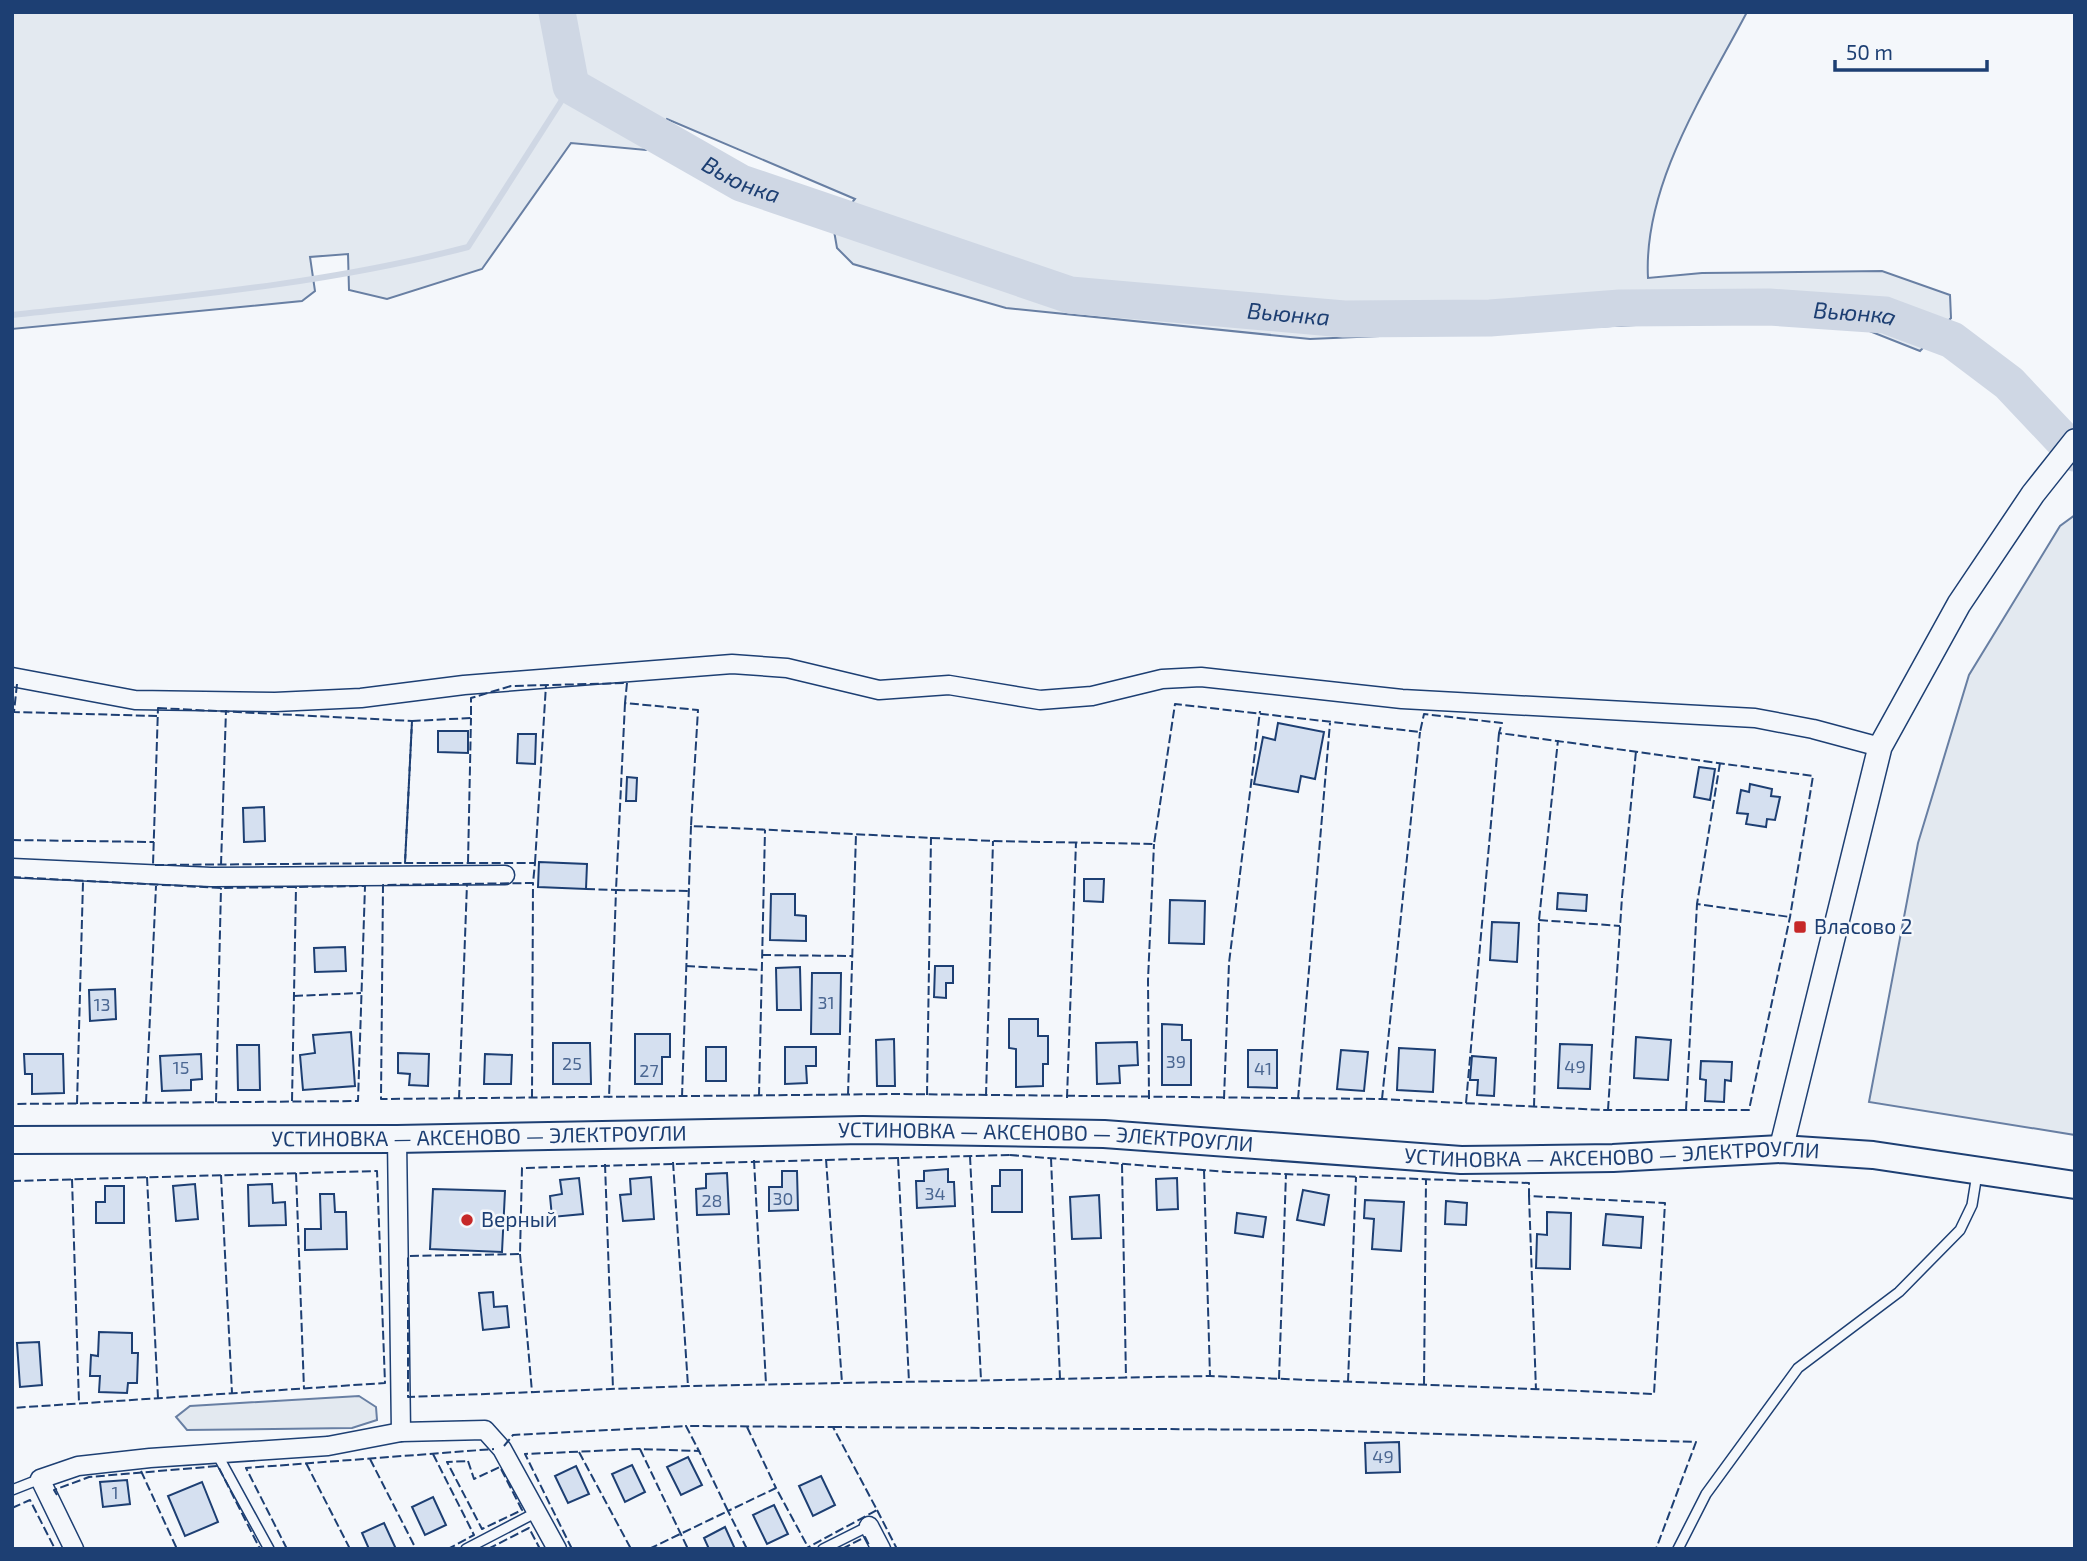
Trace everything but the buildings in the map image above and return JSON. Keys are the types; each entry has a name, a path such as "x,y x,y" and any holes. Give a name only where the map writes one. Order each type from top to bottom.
{"main road":[{"name":"УСТИНОВКА — АКСЕНОВО — ЭЛЕКТРОУГЛИ","path":"12,1140 397,1139 863,1130 1091,1134 1461,1160 1614,1158 1781,1149 1873,1154 2075,1185"}],"street":[{"path":"1781,1149 1880,747 1959,604 2033,494 2075,441"},
{"path":"12,677 135,700 275,702 361,698 464,685 732,664 787,668 879,690 949,685 1040,700 1092,696 1162,678 1201,677 1402,699 1755,718 1813,729 1880,747"},
{"path":"12,868 211,877 505,875"},
{"path":"397,1139 401,1432"},
{"path":"74,1549 40,1479 78,1466 328,1446 401,1432 485,1430 502,1449 557,1549"},
{"path":"869,1526 881,1549"}],"lane":[{"path":"1678,1549 1706,1494 1798,1368 1899,1292 1961,1230 1972,1205 1978,1169"},
{"path":"217,1454 269,1549"},
{"path":"12,1490 40,1479"},
{"path":"466,1549 537,1512"},
{"path":"823,1549 869,1526"}],"shaded area":[{"path":"12,12 1747,12 1696,107 1666,174 1655,208 1649,243 1648,278 1702,273 1882,271 1950,295 1951,318 1920,351 1867,330 1754,320 1310,339 1006,308 853,264 837,248 833,225 855,199 667,119 646,150 571,143 482,269 387,299 349,290 348,254 310,257 315,291 302,301 12,329"},
{"path":"2075,515 2075,1135 1869,1102 1918,843 1969,675 2060,526"},
{"path":"359,1396 376,1407 377,1420 352,1428 187,1430 176,1417 190,1406"}],"waterway":[{"name":"Вьюнка","path":"557,12 571,86 741,183 1070,295 1344,319 1490,318 1620,308 1769,307 1885,315 1952,340 2009,383 2075,453"},
{"path":"12,315 299,281 356,272 468,247 571,86"}],"fence":[{"path":"627,683 625,703 698,710 691,826 993,841 1154,844 1175,704 1420,732 1424,714 1502,723 1499,733 1813,776 1790,917 1749,1110 1603,1110 1382,1099 895,1094 381,1099 383,885 533,883 535,863 405,863 412,721 471,718 471,698 511,686 627,683"},
{"path":"17,684 14,712 157,716"},
{"path":"535,863 546,685"},
{"path":"625,703 616,890 689,891"},
{"path":"158,708 412,721 405,863 153,865 158,708"},
{"path":"221,865 226,710"},
{"path":"1224,1099 1229,963 1260,711"},
{"path":"468,863 471,718"},
{"path":"1298,1099 1330,723"},
{"path":"1382,1099 1420,732"},
{"path":"1466,1103 1499,733"},
{"path":"1534,1107 1539,920 1558,740"},
{"path":"1608,1110 1622,897 1636,751"},
{"path":"1720,763 1697,904 1790,917"},
{"path":"682,1097 691,826"},
{"path":"759,1096 765,830"},
{"path":"848,1095 856,834"},
{"path":"927,1095 931,837"},
{"path":"12,840 154,842"},
{"path":"986,1096 993,841"},
{"path":"1067,1098 1076,842"},
{"path":"1149,1099 1148,980 1154,844"},
{"path":"12,877 221,888 365,886 358,1101 12,1104"},
{"path":"77,1104 83,882"},
{"path":"532,1098 533,883"},
{"path":"459,1099 467,884"},
{"path":"146,1103 156,886"},
{"path":"292,1101 296,887"},
{"path":"216,1102 221,888"},
{"path":"586,889 616,890 609,1098"},
{"path":"1686,1110 1697,904"},
{"path":"1539,920 1620,926"},
{"path":"762,955 852,956"},
{"path":"686,966 762,970"},
{"path":"294,996 361,993"},
{"path":"1010,1155 1228,1172 1529,1183 1529,1196 1665,1203 1654,1394 1210,1376 688,1386 408,1397 408,1256 520,1254 522,1168 1010,1155"},
{"path":"970,1156 981,1380"},
{"path":"898,1157 909,1382"},
{"path":"1051,1158 1060,1379"},
{"path":"826,1159 842,1383"},
{"path":"754,1160 766,1384"},
{"path":"673,1162 688,1386"},
{"path":"605,1164 613,1389"},
{"path":"1122,1164 1126,1378"},
{"path":"1204,1170 1210,1376"},
{"path":"12,1181 377,1171 385,1383 12,1408"},
{"path":"296,1173 304,1389"},
{"path":"1279,1379 1286,1174"},
{"path":"221,1175 232,1393"},
{"path":"147,1177 158,1398"},
{"path":"1348,1382 1356,1177"},
{"path":"72,1179 79,1403"},
{"path":"1424,1385 1426,1179"},
{"path":"1529,1196 1536,1390"},
{"path":"520,1254 532,1392"},
{"path":"504,1446 513,1435 686,1426"},
{"path":"572,1549 525,1454 640,1449 699,1451 686,1426 833,1427 877,1510 805,1549"},
{"path":"747,1427 776,1488"},
{"path":"833,1427 1312,1430 1696,1442 1656,1549"},
{"path":"287,1549 246,1468 494,1449"},
{"path":"640,1449 688,1549"},
{"path":"649,1549 728,1511 699,1451"},
{"path":"579,1452 631,1549"},
{"path":"433,1454 474,1535 448,1549"},
{"path":"370,1459 416,1549"},
{"path":"468,1461 474,1479 500,1467 522,1510 482,1529 447,1462 468,1461"},
{"path":"306,1463 350,1549"},
{"path":"57,1495 54,1490 89,1477 218,1466 260,1549"},
{"path":"141,1471 177,1549"},
{"path":"747,1549 728,1511 776,1488 808,1547"},
{"path":"12,1508 30,1500 55,1549"},
{"path":"877,1510 897,1549"},
{"path":"488,1549 529,1528 540,1549"},
{"path":"842,1549 865,1537 871,1549"}],"place":[{"name":"Власово 2","path":"1800,927"},
{"name":"Верный","path":"467,1220"}]}
